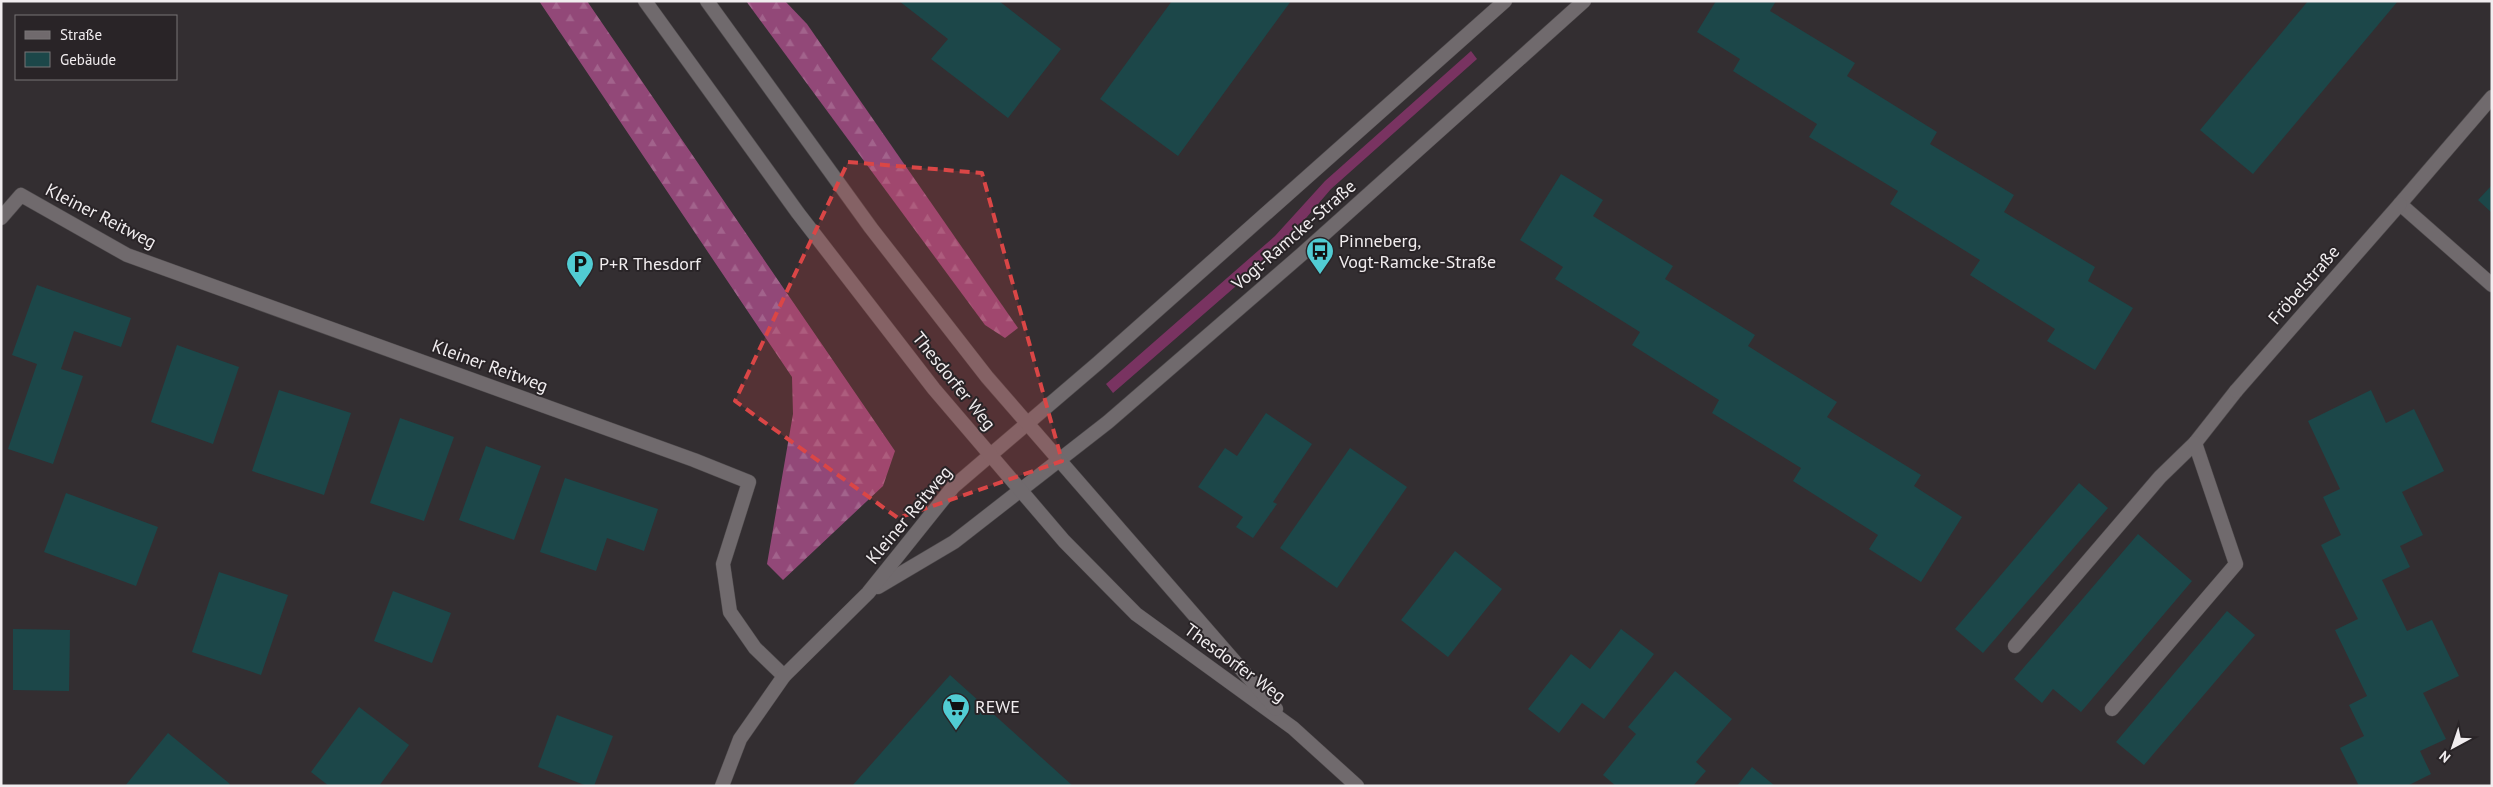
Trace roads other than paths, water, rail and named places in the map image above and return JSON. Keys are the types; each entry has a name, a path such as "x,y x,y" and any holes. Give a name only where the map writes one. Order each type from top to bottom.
{"street":[{"name":"Thesdorfer Weg","path":"645,1 804,221 934,390 1077,555 1136,614 1293,728 1357,786"},
{"name":"Thesdorfer Weg","path":"707,1 871,228 987,377 1058,461 1293,728"},
{"name":"Vogt-Ramcke-Straße","path":"1027,424 1098,364 1505,1"},
{"name":"Vogt-Ramcke-Straße","path":"1021,490 1108,422 1302,254 1584,1"},
{"name":"Fröbelstraße","path":"2015,646 2160,478 2195,443 2236,391 2492,97"},
{"name":"Kleiner Reitweg","path":"1,218 21,195 127,255 694,460 749,482 723,564 730,612 754,648 784,676"},
{"path":"2400,204 2492,285"},
{"name":"Kleiner Reitweg","path":"722,786 740,739 784,676 868,593 953,487 1027,424"},
{"path":"2112,710 2236,564 2195,443"},
{"name":"Kleiner Reitweg","path":"868,593 954,542 1021,490"}],"place":[{"name":"Pinneberg, Vogt-Ramcke-Straße","path":"1320,275"},
{"name":"P+R Thesdorf","path":"580,288"},
{"name":"REWE","path":"956,731"}]}
